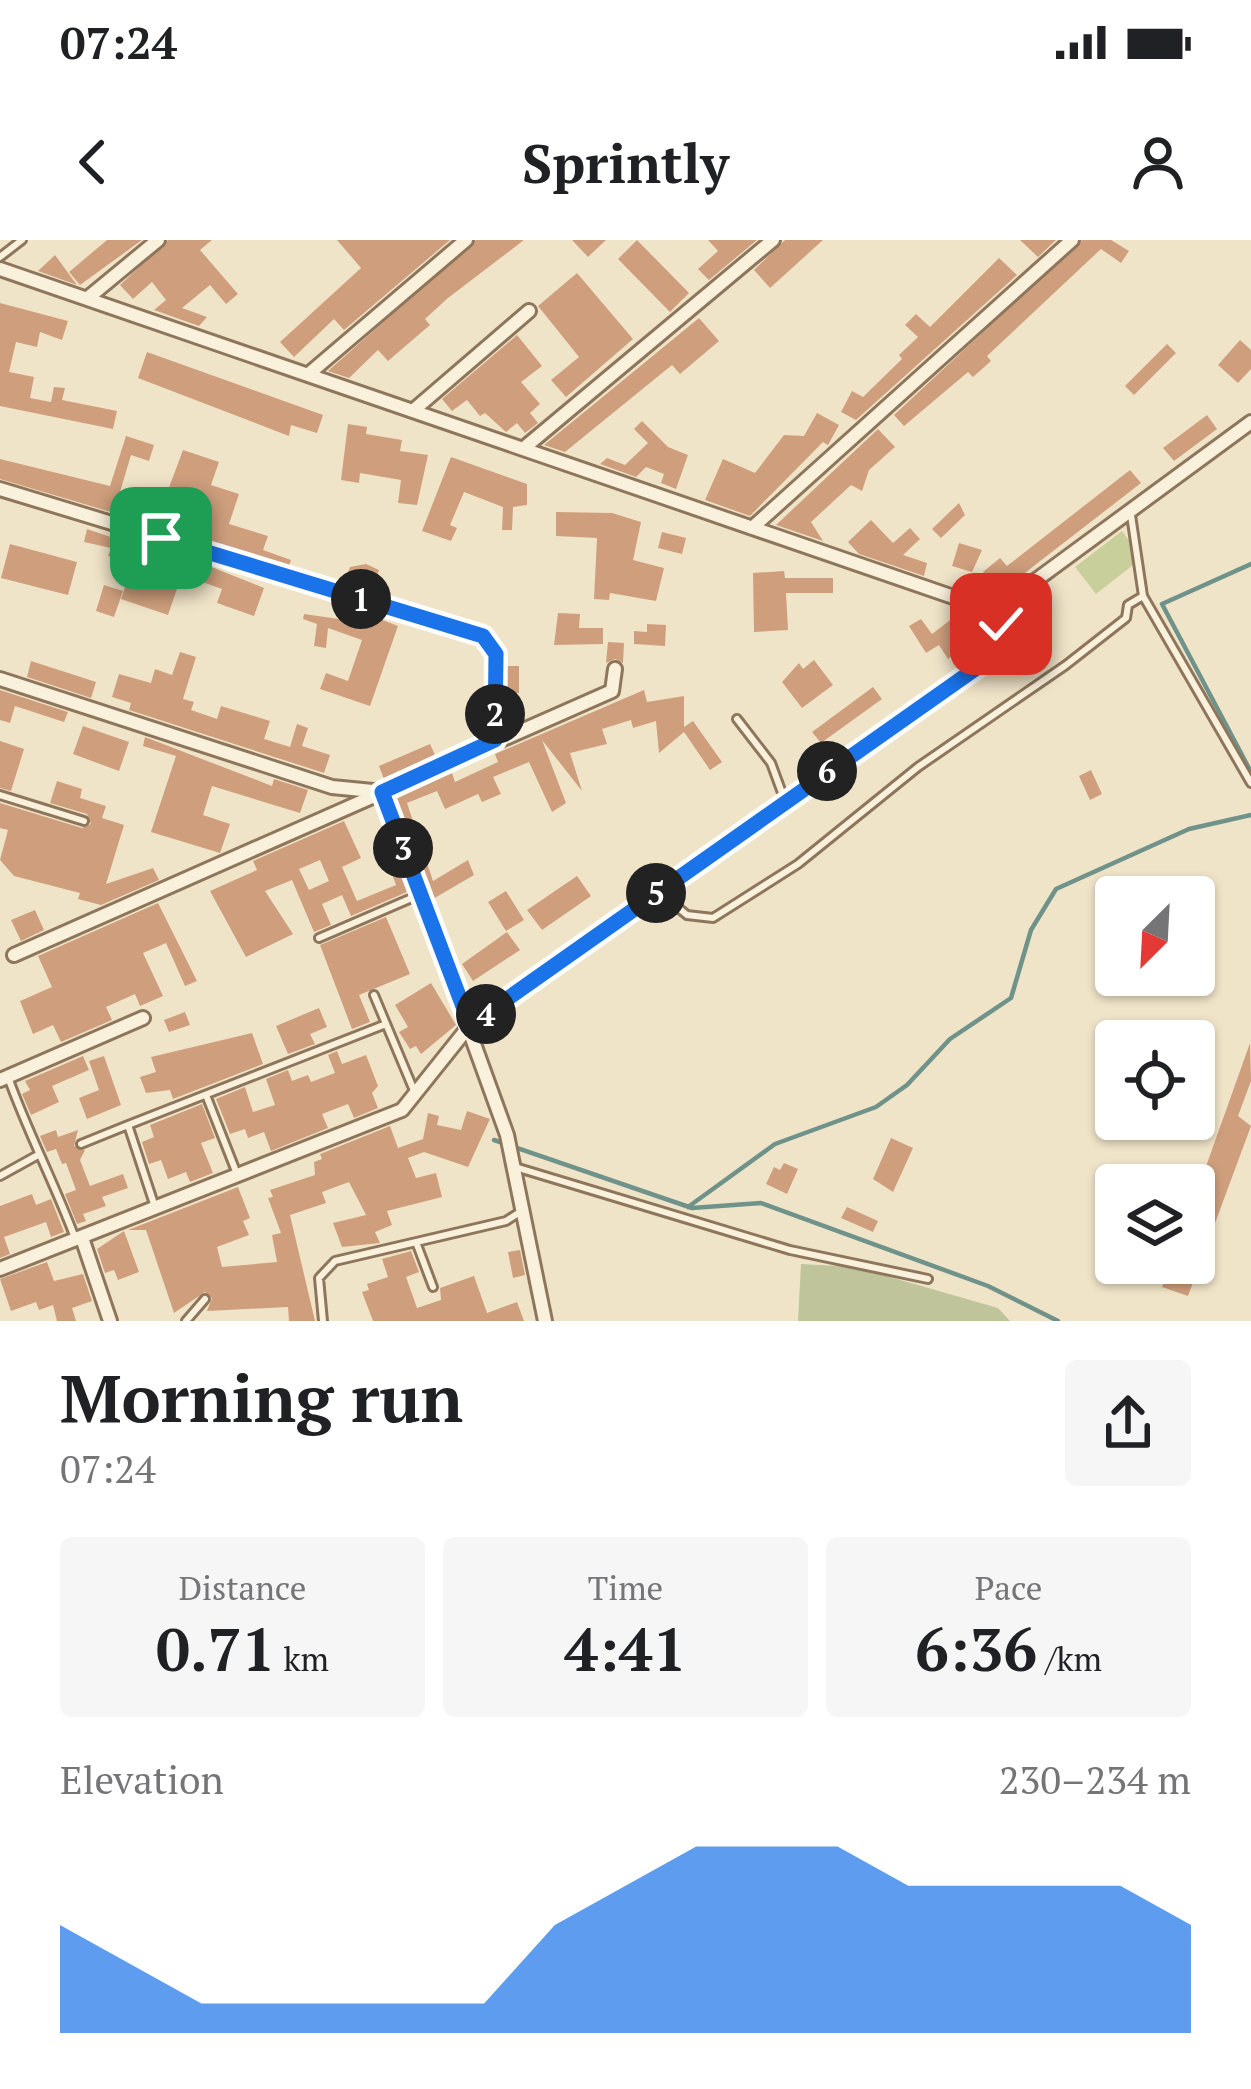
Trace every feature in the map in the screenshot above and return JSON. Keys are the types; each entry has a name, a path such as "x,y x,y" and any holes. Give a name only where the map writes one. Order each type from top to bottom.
{"street":[{"path":"88,297 158,240"},
{"path":"310,372 466,240"},
{"path":"524,448 773,240"},
{"path":"752,528 1072,240"},
{"path":"0,269 994,611"},
{"path":"415,409 529,310"},
{"path":"994,611 1251,422"},
{"path":"0,489 483,636 496,654 495,740"},
{"path":"0,1269 387,1119 416,1096 470,1025 990,657 1002,638 994,611"},
{"path":"14,955 612,692 615,669"},
{"path":"0,679 332,787 382,792"},
{"path":"382,792 508,1135 545,1321"},
{"path":"4,1078 143,1018"},
{"path":"79,1239 110,1321"}],"lane":[{"path":"0,256 22,240"},
{"path":"1130,511 1143,596 1251,783"},
{"path":"658,891 687,915 713,918 798,864 918,767 1066,665 1126,618 1128,605 1143,596"},
{"path":"737,719 771,763 785,801"},
{"path":"0,794 84,820"},
{"path":"319,938 421,894"},
{"path":"374,995 416,1096"},
{"path":"81,1144 386,1024"},
{"path":"4,1078 79,1239"},
{"path":"206,1095 238,1174"},
{"path":"128,1125 155,1207"},
{"path":"0,1176 38,1155"},
{"path":"512,1159 790,1250 928,1279"},
{"path":"323,1321 319,1278 326,1268 506,1221 524,1210"},
{"path":"416,1242 433,1287"},
{"path":"186,1321 205,1299"}],"green space":[{"path":"1122,531 1142,558 1096,594 1075,567"},
{"path":"801,1264 855,1267 998,1308 1010,1321 798,1321"}],"building":[{"path":"107,240 142,240 80,285 69,272"},
{"path":"168,240 212,240 200,250 238,294 226,304 210,285 182,308 207,317 199,326 154,310 166,300 152,282 133,299 120,285"},
{"path":"337,240 450,240 344,330 334,319 294,357 280,342 361,268"},
{"path":"476,240 524,240 448,298 425,319 430,325 388,361 378,350 349,378 328,371"},
{"path":"572,240 606,240 588,257"},
{"path":"637,240 689,293 670,312 618,259"},
{"path":"708,240 757,240 709,280 698,269 718,251"},
{"path":"785,240 823,240 770,288 754,270"},
{"path":"1020,240 1056,240 1038,257"},
{"path":"1082,240 1111,240 1129,251 1121,263 1101,249 987,356 991,361 973,377 968,372 904,426 894,415"},
{"path":"55,255 77,285 38,271"},
{"path":"999,258 1017,275 856,420 841,412 852,391 863,397 902,359 899,355 918,337 905,325 916,314 930,327"},
{"path":"577,273 633,339 566,397 551,380 579,357 538,306"},
{"path":"0,303 68,321 62,340 40,332 37,347 16,342 9,372 34,377 30,398 51,402 54,387 65,388 62,400 117,411 113,429 0,406"},
{"path":"699,318 719,341 680,374 672,365 565,452 544,445"},
{"path":"517,335 542,366 521,382 540,404 530,413 538,423 525,433 517,423 506,432 485,413 480,416 467,400 452,411 442,399"},
{"path":"1240,340 1251,350 1251,369 1238,383 1218,365"},
{"path":"1167,344 1176,353 1134,395 1125,386"},
{"path":"147,352 323,415 317,433 291,425 289,436 138,378"},
{"path":"817,413 839,425 828,445 823,442 750,516 705,500 723,459 755,473 784,435 804,436"},
{"path":"1207,415 1217,429 1174,461 1163,448"},
{"path":"642,421 668,447 688,455 676,489 661,483 664,474 646,467 636,477 600,464 607,458 625,465 648,443 634,429"},
{"path":"348,424 367,427 366,434 402,440 400,451 428,455 417,505 398,503 401,480 360,473 359,483 341,480"},
{"path":"878,429 895,447 869,470 862,491 851,485 811,522 823,541 776,525"},
{"path":"126,436 154,445 149,461 131,455 120,492 138,497 131,518 0,479 0,459 110,486"},
{"path":"183,450 219,462 211,485 239,494 229,524 268,536 263,550 291,560 289,566 155,525"},
{"path":"451,457 527,484 527,505 513,507 512,530 502,530 503,507 464,492 450,525 457,528 451,541 422,531"},
{"path":"1130,470 1141,483 999,593 983,572 1000,558 1007,566"},
{"path":"959,503 965,515 941,538 932,529"},
{"path":"556,512 612,513 641,522 633,560 664,568 656,601 610,593 609,600 594,599 597,538 556,536"},
{"path":"871,520 893,543 910,528 920,539 903,555 927,563 924,576 859,554 848,542"},
{"path":"87,529 140,547 133,565 108,556 111,548 84,542"},
{"path":"662,532 686,538 682,554 658,548"},
{"path":"959,543 982,550 972,572 952,566"},
{"path":"10,544 77,562 68,595 1,578"},
{"path":"184,556 264,588 254,616 217,603 222,589 177,573"},
{"path":"366,564 379,570 371,591 344,583 350,567"},
{"path":"131,570 178,586 168,615 121,599"},
{"path":"784,571 785,578 833,578 833,593 786,593 788,630 754,632 753,573"},
{"path":"104,585 123,591 114,617 96,611"},
{"path":"344,605 398,626 370,706 320,689 326,673 348,681 362,640 328,628 326,648 314,646 317,624 303,619 304,614 339,619"},
{"path":"558,613 580,614 579,628 603,628 603,644 554,645"},
{"path":"957,615 985,625 983,633 948,659 939,645 926,653 909,626 921,619 932,634"},
{"path":"647,624 666,625 665,646 634,644 634,631 647,632"},
{"path":"608,642 624,643 623,663 615,659 606,663"},
{"path":"180,652 196,657 183,699 194,702 191,710 217,719 221,706 270,721 264,739 290,747 297,724 308,728 302,746 330,755 324,773 129,710 131,703 112,697 119,674 151,683 155,669 172,675"},
{"path":"814,660 833,685 802,708 782,682 799,663 803,669"},
{"path":"31,661 96,682 91,698 27,677"},
{"path":"506,666 519,666 519,693 506,693"},
{"path":"873,687 882,699 821,743 812,732"},
{"path":"0,690 68,712 64,722 15,706 10,723 0,720"},
{"path":"644,690 647,702 684,696 684,727 693,721 722,762 710,770 684,732 659,753 656,721 633,728 631,720 602,729 607,744 570,753 582,791 542,740 566,803 552,812 529,762 493,777 501,794 482,802 478,794 445,809 437,791 407,803 433,881 468,860 474,875 433,899 396,798 452,773 455,782 498,762 495,754"},
{"path":"83,726 129,742 119,771 73,754"},
{"path":"145,737 272,786 274,779 308,790 300,813 212,786 203,815 230,824 220,853 151,832 176,756 143,746"},
{"path":"0,741 24,749 11,791 0,788"},
{"path":"430,744 436,757 384,779 379,766"},
{"path":"1091,770 1102,794 1090,800 1079,776"},
{"path":"57,781 82,789 80,798 106,806 102,818 124,825 106,884 153,868 159,880 101,905 78,899 80,893 14,876 0,860 8,830 0,828 0,803 82,828 91,824 87,814 50,803"},
{"path":"344,821 361,858 342,867 357,901 396,885 392,874 400,871 407,892 351,916 342,895 322,904 331,925 314,932 292,880 265,891 293,934 246,957 210,891 257,870 253,861","holes":["320,860 329,881 309,890 299,869"]},
{"path":"577,876 591,896 542,930 527,910"},
{"path":"506,891 524,920 506,931 488,902"},
{"path":"158,903 197,981 185,986 166,943 143,953 163,996 140,1006 135,994 106,1007 112,1020 61,1042 53,1025 33,1034 20,1001 52,987 38,956"},
{"path":"35,910 44,930 21,941 11,920"},
{"path":"386,917 410,974 359,995 370,1022 352,1029 320,945"},
{"path":"507,932 520,950 473,981 462,964"},
{"path":"431,983 456,1025 421,1054 416,1046 410,1049 399,1032 408,1027 395,1005"},
{"path":"319,1008 327,1027 310,1034 315,1044 288,1054 276,1026"},
{"path":"185,1012 190,1025 169,1032 164,1020"},
{"path":"252,1033 263,1064 173,1099 170,1090 146,1093 140,1077 156,1072 151,1057"},
{"path":"1250,1043 1251,1081 1238,1116 1251,1126 1215,1223 1215,1164 1207,1164"},
{"path":"337,1051 342,1064 366,1055 378,1086 372,1093 378,1108 354,1118 348,1104 322,1114 328,1128 271,1151 264,1132 248,1138 245,1129 230,1134 216,1099 245,1087 253,1112 275,1105 266,1079 288,1070 292,1081 308,1075 311,1082 335,1073 328,1055"},
{"path":"83,1056 89,1070 52,1086 59,1102 31,1115 22,1094 30,1090 25,1081"},
{"path":"104,1056 121,1105 87,1119 79,1098 99,1090 89,1061"},
{"path":"202,1104 215,1138 201,1143 213,1173 190,1182 186,1172 168,1179 161,1160 149,1164 142,1142 154,1137 150,1125"},
{"path":"467,1111 490,1119 468,1167 424,1152 408,1158 416,1178 436,1173 442,1197 387,1211 392,1225 375,1232 380,1243 342,1247 333,1223 366,1215 349,1182 322,1192 326,1203 290,1215 315,1321 289,1321 288,1307 207,1311 212,1298 205,1292 174,1313 146,1230 128,1230 238,1187 250,1218 243,1221 249,1235 217,1247 222,1267 277,1262 272,1235 281,1233 268,1198 273,1197 270,1190 315,1175 314,1162 322,1159 320,1154 390,1126 398,1148 423,1139 428,1113 439,1116 437,1125 461,1130"},
{"path":"56,1130 58,1137 78,1130 74,1146 85,1150 80,1160 90,1186 123,1174 128,1188 102,1197 106,1206 83,1214 86,1221 77,1224 65,1194 76,1190 66,1163 62,1164 56,1149 47,1152 40,1136"},
{"path":"891,1138 913,1148 893,1192 873,1179"},
{"path":"784,1163 798,1169 787,1194 766,1184 774,1167 780,1170"},
{"path":"32,1194 36,1205 51,1199 64,1232 51,1237 46,1222 4,1237 10,1254 0,1258 0,1206"},
{"path":"847,1207 878,1221 873,1232 841,1218"},
{"path":"124,1231 139,1272 118,1280 114,1270 105,1273 97,1249"},
{"path":"520,1250 525,1275 513,1278 508,1252"},
{"path":"411,1251 419,1272 406,1277 417,1308 441,1300 440,1288 474,1276 487,1313 517,1302 524,1321 373,1321 362,1292 369,1290 367,1284 388,1277 382,1259"},
{"path":"47,1262 54,1281 83,1274 92,1301 72,1308 76,1321 57,1321 53,1305 39,1310 36,1302 11,1311 0,1279"},
{"path":"1163,1284 1192,1284 1188,1296"}],"waterway":[{"path":"1251,564 1162,604 1251,772"},
{"path":"688,1207 775,1144 876,1107 907,1085 950,1039 1011,998 1031,930 1056,889 1189,829 1251,815"},
{"path":"494,1140 692,1208 761,1203 988,1286 1058,1321"}],"route":[{"path":"161,538 483,636 496,654 495,740 382,792 470,1025 985,662 1002,638 1001,624"}]}
